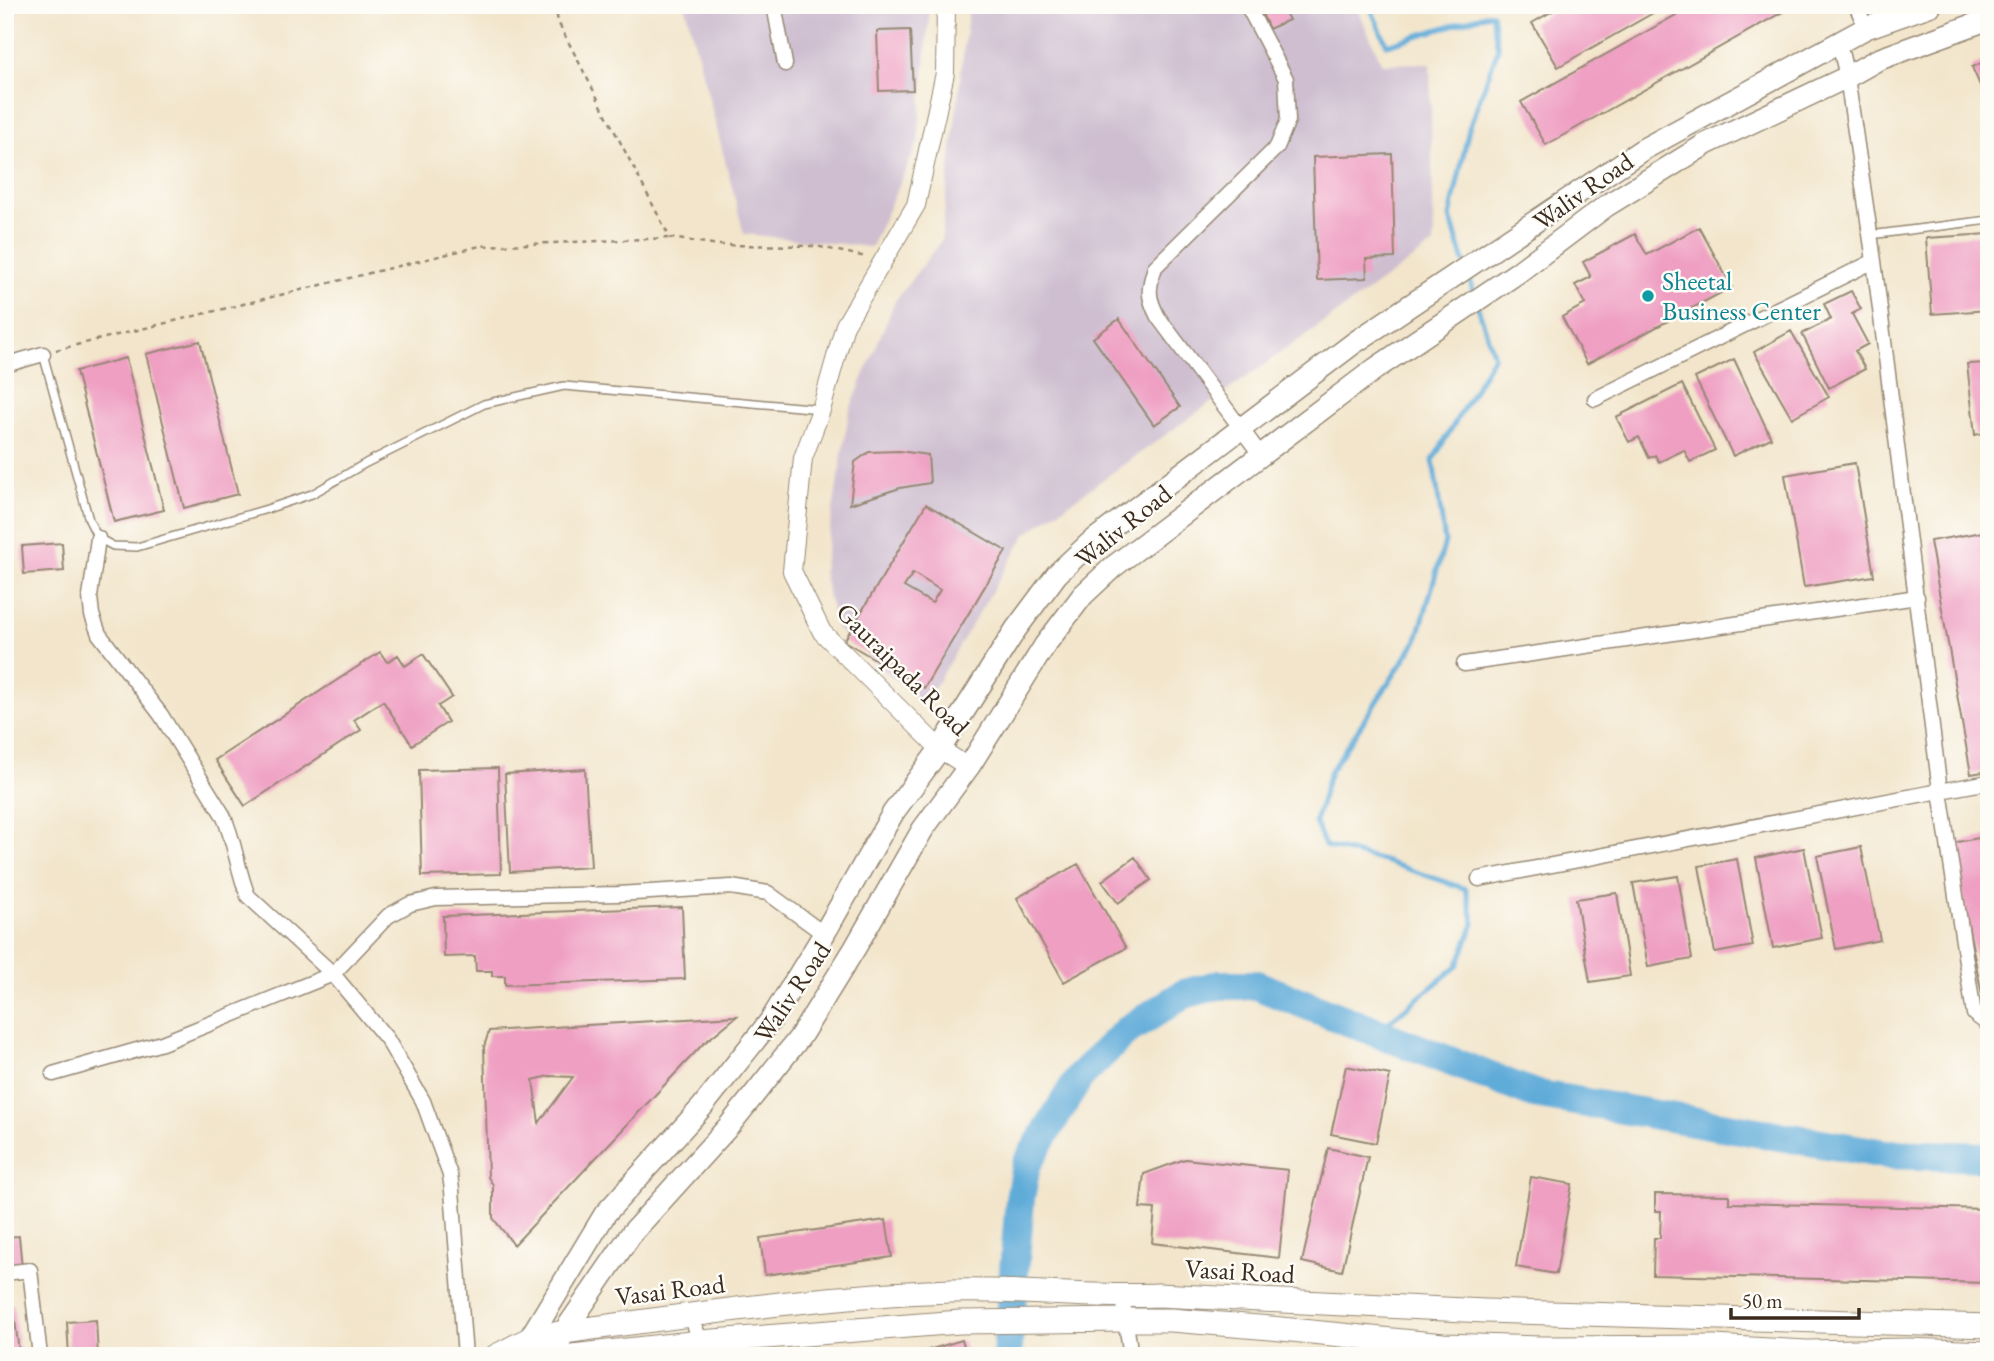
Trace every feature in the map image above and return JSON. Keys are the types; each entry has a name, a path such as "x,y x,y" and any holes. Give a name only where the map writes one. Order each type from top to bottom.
{"main road":[{"name":"Waliv Road","path":"523,1348 605,1214 702,1107 771,1020 893,813 940,749 1016,629 1057,574 1090,543 1354,343 1642,150 1866,28 1931,5"},
{"name":"Waliv Road","path":"553,1356 564,1332 632,1233 729,1126 800,1037 923,829 968,767 1045,645 1083,595 1113,567 1375,369 1606,206 1706,144 1877,60 1989,19"},
{"name":"Vasai Road","path":"496,1356 564,1332 856,1296 953,1291 1115,1297 1158,1295 1485,1311 1989,1326"},
{"name":"Vasai Road","path":"572,1356 703,1349 960,1322 1113,1320 1259,1327 1443,1345 1586,1352 1714,1347 1807,1352 1907,1350 1983,1354"}],"street":[{"path":"774,5 785,64"},
{"name":"Gauraipada Road","path":"946,5 945,73 916,205 845,325 821,410 803,458 792,571 822,632 940,749 968,767"},
{"path":"1247,5 1286,79 1288,120 1277,147 1155,267 1149,299 1158,317 1260,454"},
{"path":"1856,5 1866,28"},
{"path":"1839,43 1847,77 1874,261 1940,790 1974,1014 1989,1025"},
{"path":"1595,398 1874,261"},
{"path":"5,365 43,354"},
{"path":"98,538 90,597 92,615 100,634 161,715 223,815 248,895 257,907 333,974 387,1039 423,1101 450,1175 465,1356"},
{"path":"1464,664 1917,597"},
{"path":"1479,879 1989,782"},
{"path":"53,1074 162,1043 333,974 388,916 410,904 436,898 618,894 732,887 768,893 824,934"},
{"path":"5,1273 30,1270 40,1356"},
{"path":"1115,1297 1113,1320 1131,1356"},
{"path":"691,1315 703,1349"}],"lane":[{"path":"1869,235 1989,220"},
{"path":"43,354 89,520 98,538 113,546 137,547 312,494 366,463 484,404 564,386 821,410"}],"path":[{"path":"555,5 558,22 670,239"},
{"path":"43,354 480,246 670,239 720,245 816,246 883,261"}],"shaded area":[{"path":"685,5 930,5 918,143 871,247 744,234"},
{"path":"969,5 1356,5 1382,64 1430,63 1434,244 1026,534 924,705 836,628 823,572 849,412 895,301 941,241"}],"building":[{"path":"1258,5 1281,5 1289,20 1269,29"},
{"path":"1563,5 1667,5 1558,67 1532,23"},
{"path":"1694,5 1795,5 1546,145 1521,102"},
{"path":"910,30 913,90 879,91 877,31"},
{"path":"1989,60 1989,106 1972,67"},
{"path":"1392,154 1395,258 1366,259 1367,278 1317,280 1313,157"},
{"name":"Sheetal Business Center","path":"1699,227 1732,287 1587,364 1562,317 1585,304 1575,285 1591,277 1583,262 1635,234 1647,255"},
{"path":"1989,234 1989,310 1932,314 1926,238"},
{"path":"1851,291 1861,309 1852,314 1868,344 1855,351 1865,369 1829,388 1802,334 1831,319 1824,304"},
{"path":"1119,319 1180,407 1154,425 1093,338"},
{"path":"1791,331 1829,397 1792,418 1754,352"},
{"path":"200,341 238,494 184,508 146,354"},
{"path":"126,358 164,510 114,522 76,371"},
{"path":"1734,359 1771,438 1733,456 1695,378"},
{"path":"1989,363 1989,432 1975,435 1967,364"},
{"path":"1682,384 1715,450 1690,462 1684,450 1659,462 1655,455 1649,458 1639,437 1629,442 1616,417"},
{"path":"899,451 928,455 930,483 900,488 850,504 855,462 869,452"},
{"path":"1855,463 1874,576 1804,587 1785,475"},
{"path":"926,504 1006,551 924,688 844,641","holes":["913,573 940,590 932,603 904,587"]},
{"path":"1989,531 1989,771 1971,774 1930,541"},
{"path":"62,543 64,571 24,574 22,546"},
{"path":"380,652 387,662 398,655 405,666 423,654 452,697 438,706 448,722 412,745 383,701 354,720 361,730 245,806 215,760"},
{"path":"498,768 501,874 422,876 419,770"},
{"path":"585,769 591,867 510,872 505,774"},
{"path":"1989,836 1989,1014 1986,1015 1952,843"},
{"path":"1861,847 1880,940 1836,949 1817,856"},
{"path":"1804,848 1822,938 1773,948 1756,858"},
{"path":"1135,857 1151,880 1118,903 1102,881"},
{"path":"1737,859 1753,946 1715,953 1699,866"},
{"path":"1078,864 1126,948 1064,982 1017,898"},
{"path":"1678,876 1692,959 1648,967 1633,883"},
{"path":"1617,893 1630,976 1590,982 1576,899"},
{"path":"682,907 685,979 505,985 505,976 492,976 492,971 476,971 475,956 444,957 443,916"},
{"path":"737,1016 703,1044 514,1245 493,1218 493,1185 488,1177 484,1047 489,1031","holes":["549,1076 573,1077 539,1123 533,1080"]},
{"path":"1346,1066 1390,1075 1376,1143 1331,1134"},
{"path":"1328,1148 1368,1157 1342,1271 1302,1262"},
{"path":"1185,1159 1288,1170 1279,1258 1152,1243 1155,1209 1140,1208 1144,1174"},
{"path":"1531,1177 1572,1184 1556,1274 1516,1267"},
{"path":"1655,1194 1729,1195 1729,1203 1989,1209 1989,1283 1653,1275 1654,1238 1660,1238 1661,1211 1655,1211"},
{"path":"886,1220 892,1257 765,1275 760,1238"},
{"path":"19,1236 22,1268 5,1270 5,1237"},
{"path":"13,1304 19,1352 23,1352 23,1356 5,1356 5,1305"},
{"path":"96,1320 98,1356 69,1356 67,1322"},
{"path":"962,1340 967,1356 912,1356 912,1355"}],"waterway":[{"path":"1369,5 1387,45 1492,13 1498,49 1469,128 1450,217 1464,262"},
{"path":"1468,274 1474,295"},
{"path":"1377,1032 1457,966 1474,924 1466,889 1384,861 1325,846 1315,822 1330,772 1417,640 1445,542 1433,460 1494,356 1477,304"},
{"path":"1007,1356 1020,1199 1026,1165 1080,1076 1126,1031 1184,994 1218,985 1256,985 1534,1094 1885,1154 1989,1157"}],"place":[{"name":"Sheetal Business Center","path":"1648,296"}]}
